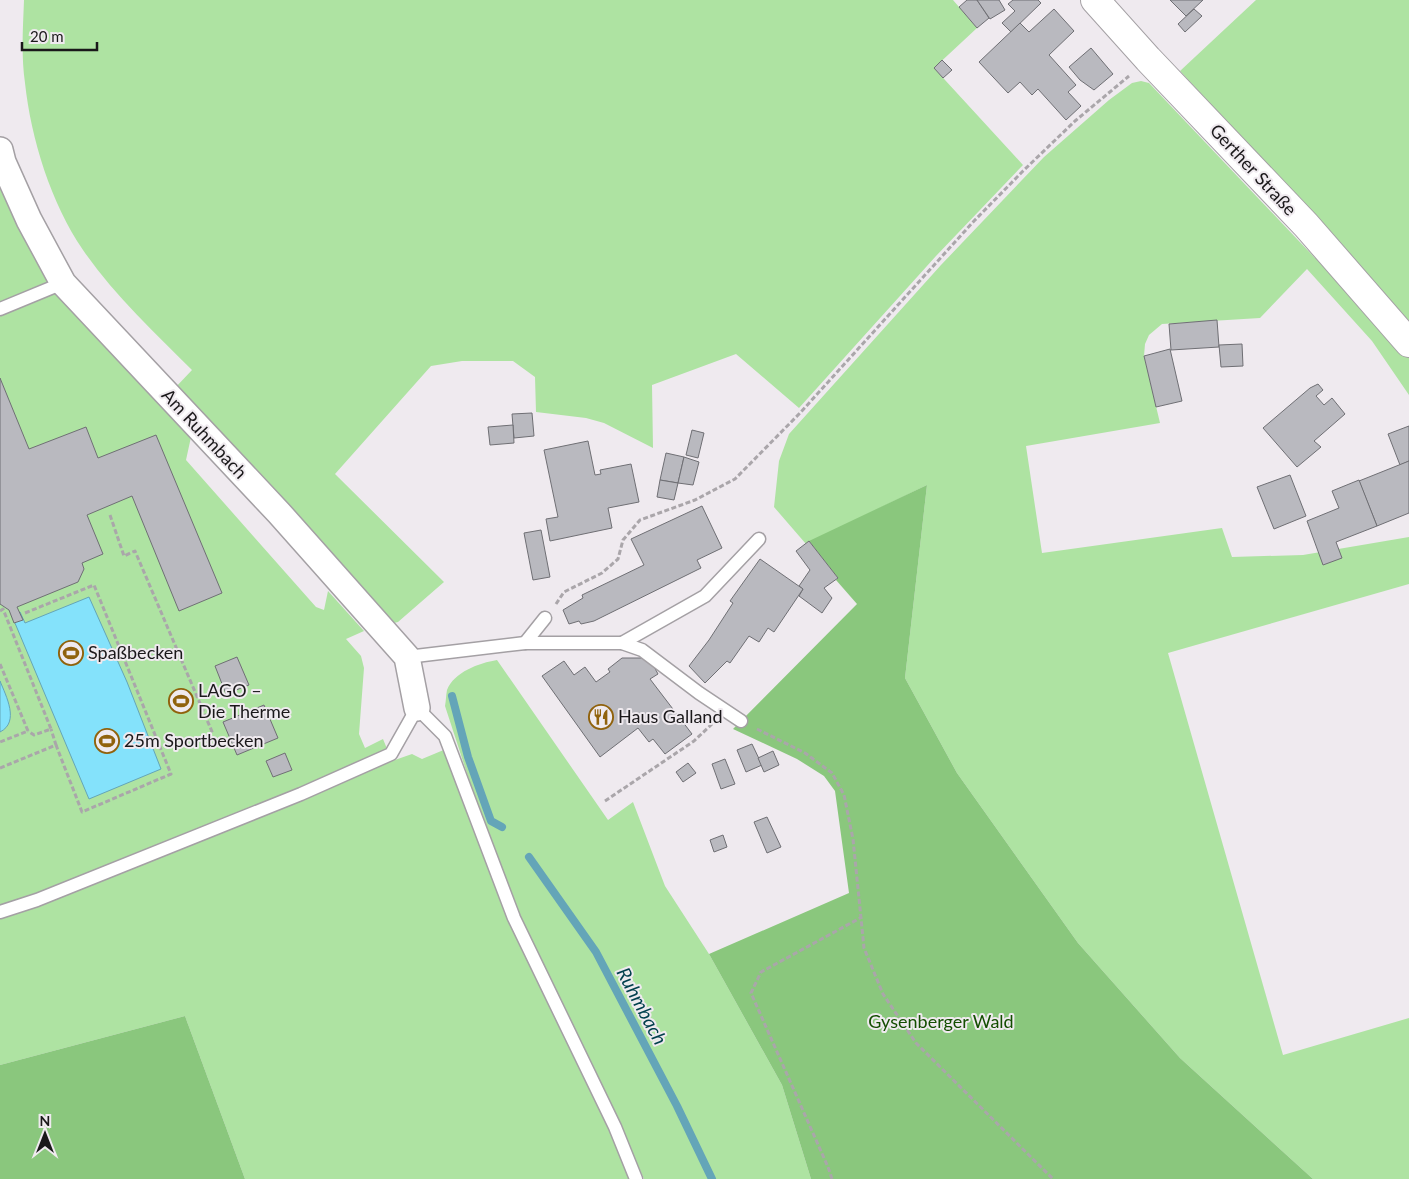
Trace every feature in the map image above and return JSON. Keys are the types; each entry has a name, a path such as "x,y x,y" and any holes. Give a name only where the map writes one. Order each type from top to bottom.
{"street":[{"name":"Gerther Straße","path":"1095,0 1148,60 1306,226 1409,343"},
{"name":"Am Ruhmbach","path":"1,159 29,220 63,284 279,513 407,657"},
{"path":"407,657 417,708"}],"lane":[{"path":"0,309 63,284"},
{"path":"622,643 706,596 759,539"},
{"path":"525,643 545,618"},
{"path":"407,657 525,643 622,643 642,650 741,721"},
{"path":"0,912 37,900 301,794 391,754 417,708 445,736 514,918 615,1126 636,1179"}],"path":[{"path":"545,618 564,592 602,573 618,559 623,540 640,520 694,500 735,479 800,413 974,221 1011,183 1075,121 1148,60"},
{"path":"110,515 124,556 135,551 213,734"},
{"path":"0,611 3,609 82,812 171,774 94,585 25,613"},
{"path":"0,664 28,731 34,735 51,729"},
{"path":"605,801 694,742 725,711"},
{"path":"0,742 28,731"},
{"path":"767,733 805,753 832,773 844,795 853,839 864,948 883,994 916,1043 1053,1179"},
{"path":"0,768 56,745"},
{"path":"832,1179 828,1166 751,993 761,972 862,917"}],"green space":[{"path":"24,0 953,0 977,28 934,68 1023,165 936,256 799,408 736,354 652,385 653,448 604,423 586,418 536,412 535,377 513,361 462,361 431,366 335,474 444,582 398,622 394,623 373,606 174,389 192,370 107,282 72,232 61,212 44,170 32,126 23,62"},
{"path":"1256,0 1409,0 1409,395 1372,341 1307,269 1260,318 1162,324 1149,335 1145,344 1144,356 1160,423 1026,446 1042,553 1222,528 1232,557 1303,555 1409,537 1409,584 1168,653 1283,1055 1409,1018 1409,1179 1313,1179 1180,1058 1078,943 957,773 905,678 927,485 806,544 774,507 779,461 789,434 941,265 1044,157 1109,100 1132,83 1141,81 1149,83 1315,258 1337,242 1180,71"},
{"name":"LAGO – Die Therme","path":"0,184 16,221 48,275 191,437 186,460 316,607 324,610 328,591 364,631 346,639 361,656 364,668 359,734 365,748 383,739 392,761 412,754 422,759 446,749 479,844 522,949 599,1101 632,1179 245,1179 185,1016 0,1065"},
{"name":"Gysenberger Wald","path":"927,485 905,678 957,773 1078,943 1180,1058 1313,1179 811,1179 782,1085 709,954 849,893 835,791 824,776 797,759 733,729 857,604 836,580 838,578 809,541"},
{"path":"497,660 608,820 633,802 665,886 709,954 782,1085 811,1179 644,1179 605,1091 532,946 488,838 445,706 447,690 455,678 475,666"},
{"path":"185,1016 245,1179 0,1179 0,1065"}],"water":[{"path":"89,597 127,682 161,769 89,799 12,616 20,612 25,623"},
{"path":"0,681 8,701 10,715 6,728 0,732"}],"building":[{"path":"967,0 977,0 989,18 977,28 959,7"},
{"path":"977,0 999,0 1005,10 990,19"},
{"path":"1013,0 1038,0 1041,3 1011,32 1002,23 1015,11 1008,4"},
{"path":"1170,0 1203,0 1186,16"},
{"path":"1054,9 1074,31 1049,55 1076,85 1068,92 1081,106 1066,120 1038,89 1032,95 1020,82 1008,93 979,62 1020,23 1029,32"},
{"path":"1194,9 1202,16 1185,32 1178,24"},
{"path":"1091,48 1113,74 1094,90 1080,80 1069,67"},
{"path":"942,60 952,70 943,78 934,68"},
{"path":"1217,320 1219,347 1171,350 1169,324"},
{"path":"1242,344 1243,366 1221,367 1219,345"},
{"path":"1170,349 1182,401 1156,407 1144,356"},
{"path":"0,378 29,449 86,427 98,458 156,435 222,593 179,611 132,496 87,515 103,554 82,563 84,569 78,582 17,607 23,620 14,623 9,610 0,604"},
{"path":"1318,384 1323,390 1316,396 1324,405 1332,398 1345,414 1314,441 1321,447 1297,467 1263,428 1310,388"},
{"path":"532,413 534,436 514,438 512,414"},
{"path":"513,425 514,443 490,445 488,427"},
{"path":"1409,426 1409,461 1400,465 1388,434"},
{"path":"692,430 704,433 698,458 686,455"},
{"path":"588,441 595,475 601,474 600,470 631,464 639,502 608,508 612,528 550,541 546,519 558,517 544,450"},
{"path":"666,453 684,457 678,483 660,480"},
{"path":"684,457 699,462 693,485 678,483"},
{"path":"1409,461 1409,513 1377,526 1359,481"},
{"path":"1290,475 1306,516 1274,529 1257,487"},
{"path":"660,480 678,483 674,500 657,497"},
{"path":"1359,480 1377,526 1336,542 1342,558 1323,565 1307,521 1339,508 1332,491"},
{"path":"702,506 722,548 697,560 701,568 594,621 581,624 579,621 569,624 563,610 583,598 582,595 644,565 631,539"},
{"path":"541,530 550,577 533,580 524,533"},
{"path":"809,541 838,578 824,588 832,598 822,613 799,596 803,589 799,586 810,570 796,551"},
{"path":"760,559 803,589 774,632 768,628 759,642 749,636 730,663 727,661 705,683 689,666 709,640 733,603 730,601"},
{"path":"237,657 249,685 226,694 215,666"},
{"path":"622,658 644,658 652,663 658,674 650,679 692,734 665,754 653,739 649,742 638,728 600,757 542,676 564,661 574,675 585,667 596,682 610,672 608,669"},
{"path":"264,705 278,738 237,755 223,722"},
{"path":"752,744 762,765 746,772 737,750"},
{"path":"773,751 779,765 764,772 758,758"},
{"path":"285,753 292,770 273,777 266,761"},
{"path":"725,759 735,784 721,789 712,764"},
{"path":"688,763 696,773 683,782 676,772"},
{"path":"767,817 781,847 767,853 754,822"},
{"path":"723,835 727,847 714,852 710,840"}],"waterway":[{"name":"Ruhmbach","path":"452,696 468,757 491,821 502,827"},
{"name":"Ruhmbach","path":"529,857 596,952 677,1106 712,1179"}],"place":[{"name":"Spaßbecken","path":"71,653"},
{"name":"LAGO – Die Therme","path":"181,701"},
{"name":"Haus Galland","path":"601,717"},
{"name":"25m Sportbecken","path":"107,741"}]}
